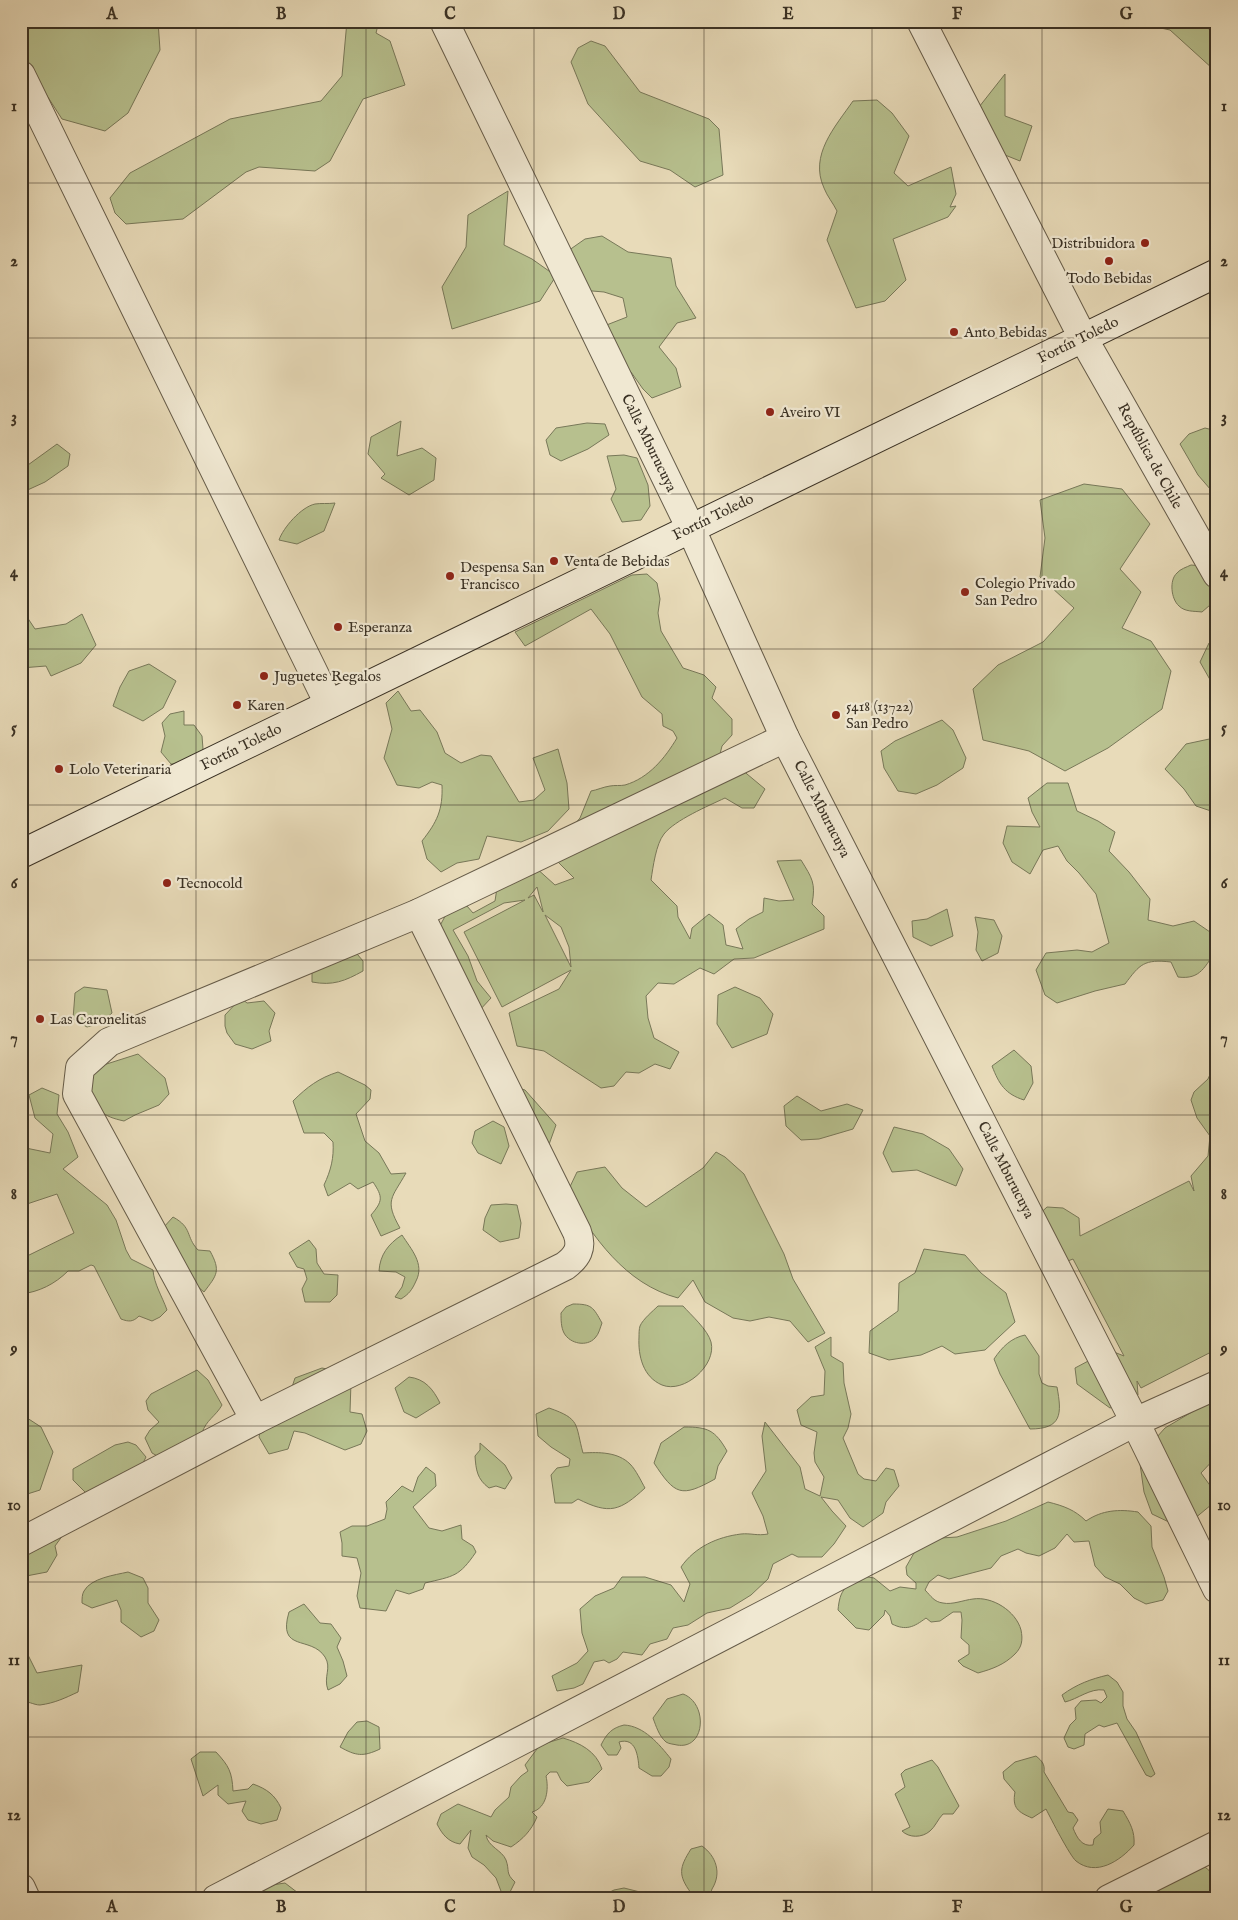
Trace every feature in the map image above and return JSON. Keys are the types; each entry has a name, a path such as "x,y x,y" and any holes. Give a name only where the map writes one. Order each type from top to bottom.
{"street":[{"name":"Calle Mburucuya","path":"444,21 691,528 785,738 1135,1422 1217,1589"},
{"name":"República de Chile","path":"921,21 1083,338 1217,574"},
{"path":"21,75 329,704"},
{"name":"Fortín Toledo","path":"21,854 1217,273"},
{"path":"255,1420 77,1094 80,1068 109,1042 419,913 785,738"},
{"path":"21,1542 255,1420 565,1266 575,1258 581,1241 578,1232 419,913"},
{"path":"216,1899 1135,1422 1217,1385"},
{"path":"1109,1899 1217,1845"},
{"path":"21,1888 26,1899"}],"green space":[{"path":"37,21 158,21 160,50 128,113 105,131 62,119 22,57 29,28"},
{"path":"347,21 379,21 376,33 390,41 405,85 363,99 330,161 315,171 259,167 246,172 183,219 126,224 115,213 110,198 130,173 230,119 321,101 342,76"},
{"path":"1140,21 1181,21 1213,30 1217,27 1217,68 1213,69 1170,30 1142,24"},
{"path":"591,41 605,46 640,92 709,119 719,129 723,175 695,187 670,170 640,161 588,104 571,62 578,48"},
{"path":"1005,74 1005,116 1032,126 1020,161 980,145 968,121"},
{"path":"877,100 892,113 909,136 894,173 908,186 951,167 956,194 950,207 956,206 948,217 893,239 906,280 885,301 856,308 827,240 837,211 824,188 820,176 820,164 826,142 853,101"},
{"path":"508,191 504,245 532,259 556,276 540,301 452,329 442,287 466,247 468,215"},
{"path":"602,236 628,252 671,258 676,286 696,318 677,323 659,347 676,368 681,387 652,398 631,372 597,366 604,326 627,317 623,298 604,292 569,289 565,253 585,239"},
{"path":"401,421 397,456 422,448 436,458 434,480 409,495 381,478 385,474 368,454 371,437"},
{"path":"587,423 605,424 609,435 588,449 561,461 550,455 546,440 556,428"},
{"path":"1205,428 1217,431 1217,497 1198,475 1180,444 1189,434"},
{"path":"57,444 70,454 68,466 45,482 21,493 21,470"},
{"path":"624,455 637,458 648,485 650,506 641,520 622,522 611,499 616,489 607,456"},
{"path":"1084,484 1122,489 1150,524 1120,569 1141,592 1122,628 1151,641 1171,671 1162,709 1108,748 1065,771 1029,751 983,740 973,689 998,665 1043,642 1074,608 1040,577 1045,538 1040,500"},
{"path":"335,503 324,531 297,544 279,540 288,524 304,509 315,504"},
{"path":"1191,565 1203,566 1214,587 1210,605 1202,612 1181,608 1174,599 1172,585 1174,576 1180,570"},
{"path":"647,574 657,583 660,599 658,613 661,631 683,668 704,675 716,687 712,698 732,719 732,735 722,746 719,758 568,832 580,818 591,791 610,786 625,785 642,778 662,760 677,738 673,731 663,726 662,714 642,697 610,634 591,609 525,646 515,632 632,575"},
{"path":"21,608 35,629 66,624 82,614 96,645 81,663 51,676 46,666 21,668"},
{"path":"1209,643 1217,643 1217,692 1200,662"},
{"path":"149,664 176,681 163,708 143,721 113,706 120,687 129,671"},
{"path":"398,691 411,711 420,710 437,732 445,753 461,763 481,755 491,756 519,802 534,800 545,790 533,758 558,749 567,783 569,809 548,831 521,842 487,836 479,859 457,863 441,872 427,859 422,841 432,828 438,815 442,785 432,782 419,788 397,785 384,758 392,729 386,703"},
{"path":"184,711 184,725 194,725 202,736 203,749 191,765 171,764 161,752 165,736 162,723 170,714"},
{"path":"942,720 953,730 966,758 963,768 937,785 916,794 898,791 884,768 881,751 895,741"},
{"path":"1214,738 1217,740 1217,813 1196,806 1184,789 1165,769 1186,744"},
{"path":"741,769 765,789 754,808 742,808 725,798 676,824 661,838 655,856 651,880 677,906 678,917 690,939 692,928 709,914 723,925 726,945 743,949 736,929 749,919 763,912 764,898 779,901 794,900 777,861 801,860 812,881 814,891 812,904 824,916 824,929 754,958 734,959 714,974 700,968 674,984 658,983 646,996 648,1018 654,1038 679,1052 670,1069 655,1064 639,1073 626,1072 614,1086 601,1088 544,1051 517,1046 509,1013 559,989 571,970 502,1007 464,932 525,900 504,903 453,930 468,956 477,981 491,998 478,1012 436,933 449,909 467,906 473,913 495,901 497,888 535,867 555,885 574,878 557,861","holes":["537,887 543,911 543,912 534,895 528,898","545,915 561,927 569,947 571,967"]},
{"path":"1047,783 1068,783 1077,811 1115,832 1109,851 1129,872 1150,899 1148,920 1173,926 1194,921 1210,932 1217,949 1202,970 1192,976 1178,977 1171,962 1155,961 1139,967 1125,984 1057,1003 1045,995 1036,970 1046,953 1077,950 1092,952 1109,943 1096,894 1067,861 1058,846 1043,850 1030,874 1012,862 1003,843 1007,826 1040,827 1032,812 1028,798"},
{"path":"947,909 953,936 931,946 913,937 912,921 927,919"},
{"path":"975,917 994,920 1002,936 998,953 982,961 976,950 978,932"},
{"path":"352,948 363,961 363,971 339,982 312,982 312,957"},
{"path":"84,987 107,990 112,1013 101,1023 87,1027 73,1019 75,993"},
{"path":"735,987 760,998 773,1014 767,1034 732,1048 717,1024 718,995"},
{"path":"241,998 247,1003 264,1001 275,1013 269,1031 271,1041 252,1049 235,1044 227,1033 225,1015"},
{"path":"1014,1050 1031,1066 1033,1083 1024,1100 1012,1095 1004,1088 992,1066"},
{"path":"138,1054 165,1078 169,1094 159,1105 124,1121 110,1117 98,1108 86,1092 93,1078 94,1068"},
{"path":"1217,1059 1217,1349 1141,1388 1137,1381 1138,1395 1110,1408 1077,1384 1075,1368 1109,1350 1124,1356 1073,1259 1060,1264 1032,1221 1047,1207 1063,1208 1079,1218 1080,1236 1189,1181 1194,1191 1191,1176 1208,1156 1210,1136 1197,1118 1191,1100 1194,1092 1208,1079"},
{"path":"338,1072 365,1085 371,1090 370,1099 356,1114 365,1141 379,1153 391,1174 406,1173 394,1194 391,1205 400,1228 381,1236 371,1215 380,1202 379,1192 373,1182 358,1189 350,1183 328,1196 324,1185 332,1164 333,1142 324,1133 304,1133 293,1101 303,1091 325,1077"},
{"path":"515,1087 525,1090 556,1125 547,1150"},
{"path":"42,1088 59,1095 57,1114 68,1132 78,1157 63,1169 107,1205 116,1220 131,1259 153,1270 167,1310 160,1317 152,1321 139,1316 131,1321 121,1319 94,1266 91,1265 79,1271 68,1271 46,1287 21,1294 21,1259 74,1233 57,1194 21,1206 21,1147 50,1153 53,1134 35,1118 29,1095"},
{"path":"797,1096 821,1111 847,1104 863,1110 853,1129 819,1139 801,1140 786,1126 784,1106"},
{"path":"493,1121 504,1127 509,1146 501,1164 478,1153 472,1143 475,1131"},
{"path":"894,1127 923,1134 949,1149 963,1169 956,1186 917,1170 892,1172 883,1153"},
{"path":"716,1152 725,1157 744,1174 784,1254 793,1279 825,1333 808,1342 790,1321 769,1317 750,1321 733,1318 705,1302 693,1280 678,1298 642,1282 612,1257 588,1226 567,1193 577,1172 605,1167 622,1188 646,1207 703,1168"},
{"path":"491,1205 517,1205 521,1223 519,1238 500,1242 483,1230 485,1218"},
{"path":"173,1217 184,1225 198,1250 210,1251 216,1263 215,1277 204,1292 190,1280 163,1228"},
{"path":"402,1235 416,1257 419,1269 413,1287 401,1299 395,1297 402,1287 405,1277 396,1272 379,1271 381,1260 386,1250"},
{"path":"309,1240 316,1249 317,1263 324,1274 338,1275 337,1295 330,1302 305,1302 302,1289 307,1279 304,1269 297,1267 289,1253"},
{"path":"924,1249 965,1255 981,1273 1006,1293 1015,1322 985,1350 955,1354 942,1346 921,1355 889,1360 869,1353 870,1331 898,1311 899,1283 915,1273"},
{"path":"573,1304 588,1306 596,1313 602,1323 598,1335 588,1343 574,1342 564,1333 561,1313 566,1307"},
{"path":"658,1306 683,1306 703,1328 711,1342 712,1351 709,1360 697,1376 680,1385 671,1387 662,1385 650,1377 641,1358 639,1344 640,1326"},
{"path":"1025,1335 1039,1356 1039,1374 1042,1383 1057,1387 1059,1412 1057,1418 1054,1423 1041,1428 1030,1429 1000,1374 994,1359 1007,1344 1015,1338"},
{"path":"831,1337 831,1356 843,1363 844,1383 851,1414 848,1428 843,1438 858,1474 864,1479 876,1481 886,1468 894,1470 899,1486 886,1502 883,1513 863,1527 850,1518 838,1500 821,1497 846,1526 834,1544 822,1557 798,1557 792,1554 773,1564 768,1579 751,1595 730,1608 707,1613 688,1625 673,1628 667,1639 650,1644 642,1655 623,1652 617,1659 609,1663 604,1660 594,1662 583,1684 574,1688 557,1691 552,1676 577,1663 588,1651 582,1633 580,1609 595,1596 614,1588 622,1577 645,1577 671,1585 684,1602 690,1584 681,1567 693,1554 715,1540 741,1534 768,1534 763,1516 752,1493 766,1471 762,1436 765,1422 800,1467 805,1489 820,1496 824,1477 815,1462 814,1453 817,1432 801,1425 797,1410 811,1397 824,1395 825,1371 815,1347"},
{"path":"322,1368 337,1371 351,1382 350,1412 362,1414 367,1431 361,1444 345,1450 305,1433 294,1431 288,1449 269,1454 259,1437 262,1423 290,1393 295,1378"},
{"path":"197,1370 208,1380 222,1405 202,1433 161,1458 152,1453 145,1438 150,1430 159,1422 148,1410 146,1401 151,1394"},
{"path":"409,1377 424,1382 440,1403 416,1418 404,1412 395,1388"},
{"path":"1217,1397 1217,1456 1201,1473 1217,1495 1217,1500 1194,1519 1171,1523 1152,1514 1144,1492 1139,1457 1165,1428"},
{"path":"549,1408 572,1419 577,1429 583,1453 608,1454 620,1457 630,1464 645,1488 628,1502 614,1508 598,1507 578,1499 572,1503 555,1503 551,1475 557,1468 569,1466 570,1459 538,1436 536,1414"},
{"path":"21,1414 41,1427 53,1452 40,1490 21,1496"},
{"path":"684,1427 710,1431 719,1438 727,1451 718,1466 715,1479 686,1491 674,1487 668,1482 654,1463 661,1443"},
{"path":"128,1442 136,1445 146,1457 142,1465 88,1495 73,1480 73,1469 115,1445"},
{"path":"480,1443 505,1465 512,1478 505,1489 496,1486 489,1488 480,1478 475,1456 480,1450"},
{"path":"426,1467 435,1474 436,1486 413,1507 429,1528 442,1531 461,1525 462,1539 473,1546 476,1552 460,1571 449,1577 425,1583 423,1589 409,1594 396,1590 386,1611 360,1608 357,1596 361,1573 357,1558 342,1556 340,1532 352,1526 367,1526 385,1519 386,1502 402,1486 413,1492 418,1477"},
{"path":"1048,1502 1069,1509 1086,1521 1111,1511 1138,1512 1151,1526 1152,1547 1168,1591 1163,1600 1146,1604 1134,1598 1120,1584 1105,1577 1095,1566 1089,1541 1074,1542 1067,1534 1055,1548 1039,1556 1018,1549 1001,1556 991,1568 949,1579 938,1575 929,1582 925,1590 937,1601 950,1603 973,1599 988,1600 1002,1606 1014,1617 1022,1634 1019,1649 1007,1661 988,1670 978,1673 963,1666 958,1661 969,1654 969,1645 961,1638 961,1612 953,1612 940,1621 931,1622 926,1618 914,1626 906,1628 892,1624 890,1616 885,1610 884,1615 869,1630 856,1628 838,1610 840,1597 844,1589 862,1576 874,1578 890,1591 900,1587 916,1589 916,1583 907,1575 906,1567 922,1544 941,1538 957,1537 1006,1521"},
{"path":"21,1533 63,1535 55,1546 57,1555 47,1572 21,1577"},
{"path":"128,1572 143,1578 148,1588 148,1603 159,1620 154,1631 141,1637 121,1622 121,1610 117,1600 92,1608 82,1603 83,1592 92,1583"},
{"path":"304,1604 320,1623 331,1624 341,1638 337,1647 347,1676 340,1684 328,1690 326,1681 328,1665 325,1657 312,1646 297,1642 288,1633 289,1612"},
{"path":"21,1641 37,1673 82,1665 78,1692 60,1700 40,1705 26,1702 21,1703"},
{"path":"1108,1675 1117,1682 1123,1692 1123,1706 1127,1719 1136,1732 1155,1774 1151,1777 1146,1775 1117,1723 1104,1727 1099,1725 1085,1734 1084,1745 1074,1749 1068,1747 1064,1738 1070,1725 1076,1719 1075,1708 1081,1701 1096,1700 1101,1703 1107,1697 1104,1690 1099,1690 1065,1702 1062,1695 1084,1682"},
{"path":"683,1694 697,1706 700,1715 700,1725 694,1740 687,1745 677,1745 664,1740 653,1718 667,1699"},
{"path":"367,1721 379,1727 380,1749 360,1754 340,1747 348,1732 357,1722"},
{"path":"624,1725 644,1732 671,1759 669,1767 661,1776 652,1776 639,1768 635,1749 629,1742 619,1742 621,1748 617,1755 608,1755 601,1745 603,1741 613,1729"},
{"path":"563,1738 587,1749 596,1757 602,1769 589,1782 567,1786 557,1772 550,1772 546,1776 547,1792 544,1802 541,1807 532,1812 537,1817 523,1838 511,1847 493,1841 486,1835 489,1843 506,1860 509,1874 515,1882 510,1892 513,1899 504,1899 496,1878 484,1865 472,1857 468,1848 471,1830 460,1844 446,1837 437,1824 441,1814 458,1804 491,1817 495,1810 509,1797 511,1787 528,1771 525,1765 540,1745"},
{"path":"200,1752 216,1752 227,1765 232,1779 233,1791 248,1789 253,1784 270,1793 281,1808 277,1820 261,1824 248,1820 242,1811 246,1801 228,1804 218,1795 218,1785 203,1796 191,1759"},
{"path":"1036,1756 1043,1763 1044,1772 1068,1812 1073,1813 1078,1820 1073,1828 1080,1841 1086,1845 1093,1845 1094,1839 1101,1833 1100,1822 1108,1809 1123,1811 1133,1831 1134,1845 1122,1856 1107,1865 1092,1868 1084,1866 1076,1861 1069,1852 1046,1809 1032,1818 1017,1809 1014,1802 1015,1792 1004,1779 1003,1772 1015,1762"},
{"path":"932,1760 938,1767 959,1806 953,1814 943,1814 927,1833 919,1836 908,1835 902,1831 910,1827 895,1794 905,1787 901,1774 905,1770"},
{"path":"702,1846 714,1860 717,1877 711,1892 705,1894 691,1893 682,1876 682,1867 691,1849"},
{"path":"1200,1864 1209,1871 1214,1879 1217,1888 1217,1899 1181,1897 1181,1899 1161,1899 1159,1891 1166,1877"},
{"path":"285,1883 302,1896 301,1899 251,1899 259,1887"},
{"path":"624,1888 656,1896 658,1899 596,1899 614,1890"}],"place":[{"name":"Distribuidora","path":"1145,243"},
{"name":"Todo Bebidas","path":"1109,261"},
{"name":"Anto Bebidas","path":"954,332"},
{"name":"Aveiro VI","path":"770,412"},
{"name":"Venta de Bebidas","path":"554,561"},
{"name":"Despensa San Francisco","path":"450,576"},
{"name":"Colegio Privado San Pedro","path":"965,592"},
{"name":"Esperanza","path":"338,627"},
{"name":"Juguetes Regalos","path":"264,676"},
{"name":"Karen","path":"237,705"},
{"name":"5418 (13722) San Pedro","path":"836,715"},
{"name":"Lolo Veterinaria","path":"59,769"},
{"name":"Tecnocold","path":"167,883"},
{"name":"Las Caronelitas","path":"40,1019"}]}
